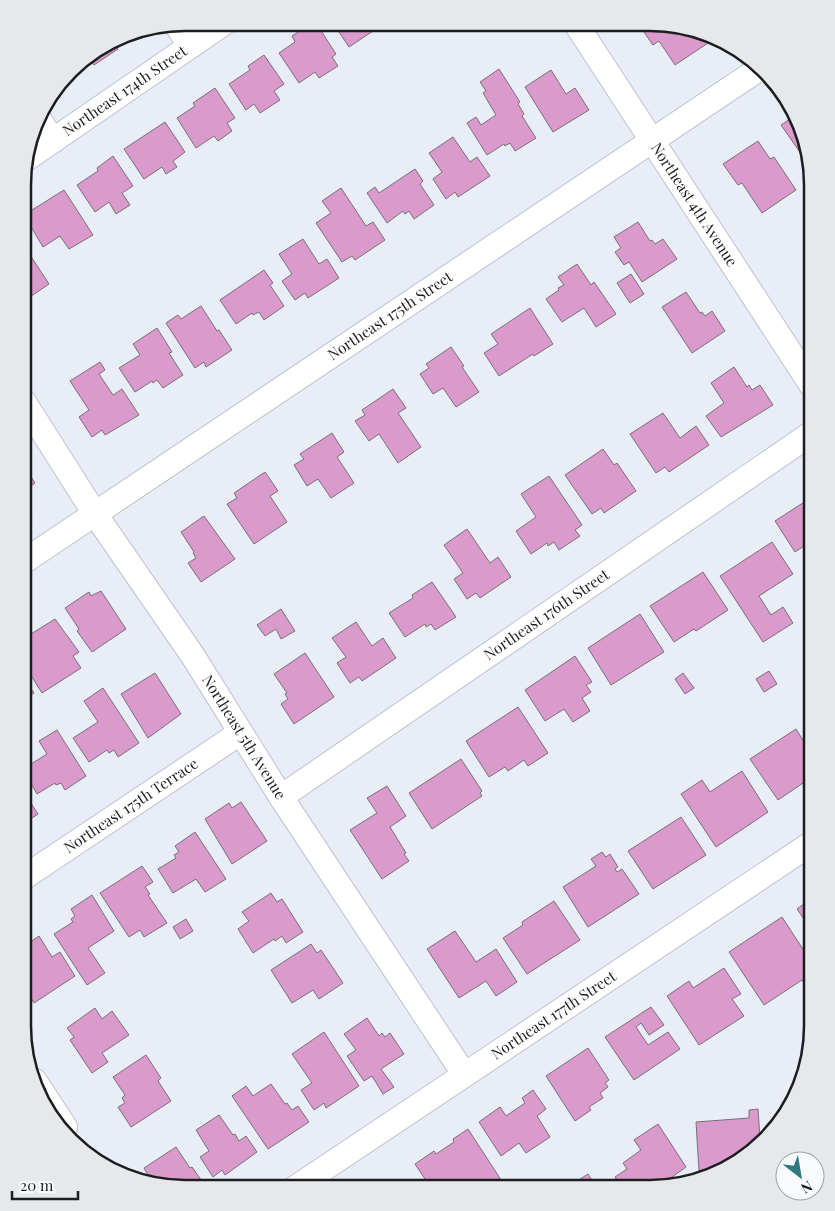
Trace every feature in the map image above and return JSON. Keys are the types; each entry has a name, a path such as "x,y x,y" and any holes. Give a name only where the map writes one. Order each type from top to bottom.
{"street":[{"name":"Northeast 4th Avenue","path":"581,31 804,373"},
{"path":"181,32 190,46"},
{"name":"Northeast 174th Street","path":"35,153 211,32"},
{"name":"Northeast 175th Street","path":"31,557 753,72"},
{"path":"44,126 54,141"},
{"name":"Northeast 5th Avenue","path":"31,413 95,514 193,656 281,797 464,1074"},
{"name":"Northeast 176th Street","path":"281,797 804,439"},
{"name":"Northeast 175th Terrace","path":"31,873 240,733"},
{"name":"Northeast 177th Street","path":"307,1180 803,849"}],"building":[{"path":"643,31 669,33 708,43 675,65 659,41 653,45"},
{"path":"299,32 322,32 336,54 332,57 338,66 319,78 315,72 299,83 279,53 295,42 292,36"},
{"path":"339,32 372,32 349,47"},
{"path":"117,48 118,49 94,65 92,63 100,57"},
{"path":"264,55 284,84 274,91 280,100 260,113 254,104 246,110 229,84 250,70 248,66"},
{"path":"499,69 520,102 518,104 524,114 522,116 536,138 515,151 510,143 505,146 504,144 487,155 467,123 476,117 481,125 496,115 483,93 486,91 480,82"},
{"path":"551,70 566,94 575,88 589,110 553,132 525,87"},
{"path":"215,88 235,118 227,123 232,131 218,141 214,136 196,148 177,118 195,106 193,103"},
{"path":"789,120 800,152 781,125"},
{"path":"165,122 185,152 173,161 177,167 166,174 162,167 144,179 124,149"},
{"path":"453,137 470,162 477,157 490,176 458,197 455,192 446,199 433,179 442,172 429,153"},
{"path":"758,141 770,159 774,157 796,190 762,213 742,183 738,185 723,164"},
{"path":"113,156 133,186 122,193 130,205 116,214 109,202 95,212 77,185 98,171 97,168"},
{"path":"415,169 423,181 420,184 434,205 414,219 409,211 405,214 403,211 387,223 367,193 375,187 379,193"},
{"path":"341,188 366,226 373,222 385,240 355,260 352,256 342,262 316,223 331,213 322,201"},
{"path":"64,190 93,235 69,249 60,236 43,247 31,227 31,211"},
{"path":"638,222 650,241 652,240 655,244 663,239 677,259 642,282 629,262 624,265 615,252 621,248 614,237"},
{"path":"303,239 319,264 327,259 339,278 308,298 305,293 295,300 282,281 292,274 279,254"},
{"path":"31,259 49,284 31,296"},
{"path":"577,264 591,285 594,282 616,314 596,327 584,308 562,322 546,299 564,285 558,277"},
{"path":"264,270 273,283 270,285 284,306 264,320 259,312 253,315 252,313 236,324 220,300"},
{"path":"631,274 644,294 630,303 617,283"},
{"path":"686,292 700,313 702,312 705,316 712,311 725,331 692,353 662,307"},
{"path":"201,306 232,350 206,367 204,362 195,368 166,323 178,315 181,319"},
{"path":"530,308 553,344 534,356 533,354 499,376 484,353 498,344 491,334"},
{"path":"157,328 172,352 169,353 183,375 163,388 157,380 153,383 152,381 135,392 119,368 140,355 133,344"},
{"path":"451,347 479,392 456,407 443,388 433,394 420,374 429,368 426,364"},
{"path":"100,362 105,370 99,374 113,395 122,389 139,415 105,435 102,430 92,437 79,417 89,410 70,381"},
{"path":"734,367 747,387 749,385 752,390 760,385 773,405 721,437 706,416 724,403 711,383"},
{"path":"393,389 406,408 398,413 421,447 398,463 379,434 369,441 355,421 365,415 362,410"},
{"path":"663,413 680,438 696,426 709,445 669,472 665,467 656,473 630,434"},
{"path":"332,433 344,452 337,457 354,483 331,498 318,479 307,486 294,465 304,459 300,454"},
{"path":"603,449 614,465 617,463 636,491 604,513 601,508 592,514 565,475"},
{"path":"265,472 278,491 270,496 287,522 254,544 227,504 237,498 234,493"},
{"path":"549,476 582,525 575,530 580,536 559,550 554,542 548,546 547,543 531,554 516,531 536,517 521,494"},
{"path":"31,477 35,483 31,486"},
{"path":"804,502 804,546 795,552 775,521"},
{"path":"204,516 235,559 201,582 188,563 196,558 181,532"},
{"path":"467,529 490,563 498,557 511,577 480,598 476,593 467,599 454,579 463,573 444,545"},
{"path":"772,542 793,574 759,596 771,615 783,607 793,623 763,642 720,576"},
{"path":"703,572 728,610 696,631 694,629 674,642 650,606"},
{"path":"432,582 456,617 435,630 431,624 426,627 425,624 405,637 389,613 413,598 412,595"},
{"path":"101,591 126,629 92,652 77,631 79,629 65,608 89,592 91,596"},
{"path":"281,609 295,631 281,639 276,629 265,636 257,625"},
{"path":"640,614 664,652 611,685 588,648"},
{"path":"55,619 79,652 73,656 81,668 42,693 31,676 31,634"},
{"path":"356,622 372,646 383,638 396,658 362,681 359,677 350,683 337,663 346,657 332,638"},
{"path":"305,653 334,697 294,724 281,704 288,699 285,694 287,693 274,674"},
{"path":"575,656 592,682 586,685 591,692 582,698 590,711 573,722 564,709 545,721 525,690"},
{"path":"769,671 777,684 764,692 756,679"},
{"path":"155,673 181,714 148,738 121,694"},
{"path":"683,673 694,688 685,694 675,679"},
{"path":"103,688 139,743 118,757 114,750 109,753 107,750 89,762 73,738 98,722 84,701"},
{"path":"518,707 548,753 528,766 524,760 508,771 505,767 489,777 466,741"},
{"path":"796,729 803,741 803,783 778,800 750,759"},
{"path":"57,730 86,776 65,790 61,783 56,785 55,783 37,794 31,783 31,764 47,754 39,741"},
{"path":"461,759 482,791 480,793 482,796 432,829 409,793"},
{"path":"742,771 768,812 716,847 681,794 702,780 710,792"},
{"path":"387,786 406,816 390,827 409,861 382,879 350,830 377,813 367,798"},
{"path":"241,802 267,841 232,864 205,819 229,803 232,808"},
{"path":"31,803 38,814 31,819"},
{"path":"681,817 706,855 653,889 628,851"},
{"path":"195,832 226,879 205,892 196,879 173,893 158,869 176,858 174,855 179,852 175,846"},
{"path":"602,852 606,857 610,854 618,867 615,869 617,872 622,869 639,894 588,927 563,887 596,866 591,859"},
{"path":"142,866 153,882 145,887 150,894 148,895 167,923 144,937 140,930 129,937 100,893"},
{"path":"271,893 277,902 282,899 303,932 286,943 282,936 275,941 274,939 253,953 238,929 249,921 242,912"},
{"path":"92,895 114,931 88,948 105,973 87,985 54,934 73,922 71,919 75,916 71,909"},
{"path":"554,901 580,940 527,974 503,938 523,925 522,922"},
{"path":"803,904 803,918 797,909"},
{"path":"782,917 803,949 803,982 802,980 764,1005 729,952"},
{"path":"186,919 193,931 180,939 173,927"},
{"path":"455,931 476,962 496,949 517,982 496,996 486,981 459,998 427,949"},
{"path":"39,936 52,957 60,952 75,976 34,1003 31,998 31,942"},
{"path":"311,944 317,953 321,950 343,983 319,999 313,990 292,1003 271,970"},
{"path":"724,968 741,994 732,999 744,1016 699,1045 667,996 689,981 693,988"},
{"path":"651,1007 664,1025 649,1035 641,1023 636,1027 648,1045 668,1032 680,1049 634,1080 605,1037"},
{"path":"95,1008 102,1019 112,1011 129,1035 102,1053 108,1062 92,1073 70,1040 74,1037 67,1028"},
{"path":"367,1018 379,1036 382,1033 385,1037 390,1033 404,1054 381,1069 394,1087 383,1094 372,1076 364,1081 347,1056 356,1050 344,1034"},
{"path":"324,1032 359,1086 326,1108 324,1103 314,1110 301,1090 312,1083 292,1054"},
{"path":"588,1048 609,1080 605,1083 608,1087 600,1093 603,1098 589,1107 591,1110 575,1121 546,1076"},
{"path":"146,1055 161,1078 158,1081 171,1101 131,1127 118,1107 125,1103 122,1098 125,1095 113,1077"},
{"path":"271,1084 285,1104 287,1103 292,1110 298,1106 309,1122 268,1149 232,1096 246,1086 253,1096"},
{"path":"533,1090 546,1109 537,1116 550,1137 526,1153 519,1143 501,1156 479,1122 500,1107 506,1116 525,1103 522,1098"},
{"path":"758,1109 760,1132 735,1154 718,1164 699,1171 696,1122 749,1118 749,1110"},
{"path":"219,1115 239,1141 246,1136 257,1152 225,1175 222,1170 213,1177 200,1157 209,1151 196,1130"},
{"path":"658,1124 686,1167 671,1178 617,1180 615,1177 627,1169 623,1163 641,1150 634,1140"},
{"path":"468,1129 501,1180 426,1180 415,1164 434,1151 436,1154 454,1142 453,1139"},
{"path":"176,1147 190,1168 192,1167 201,1180 156,1177 148,1175 144,1168"},
{"path":"588,1174 592,1180 579,1180"}]}
